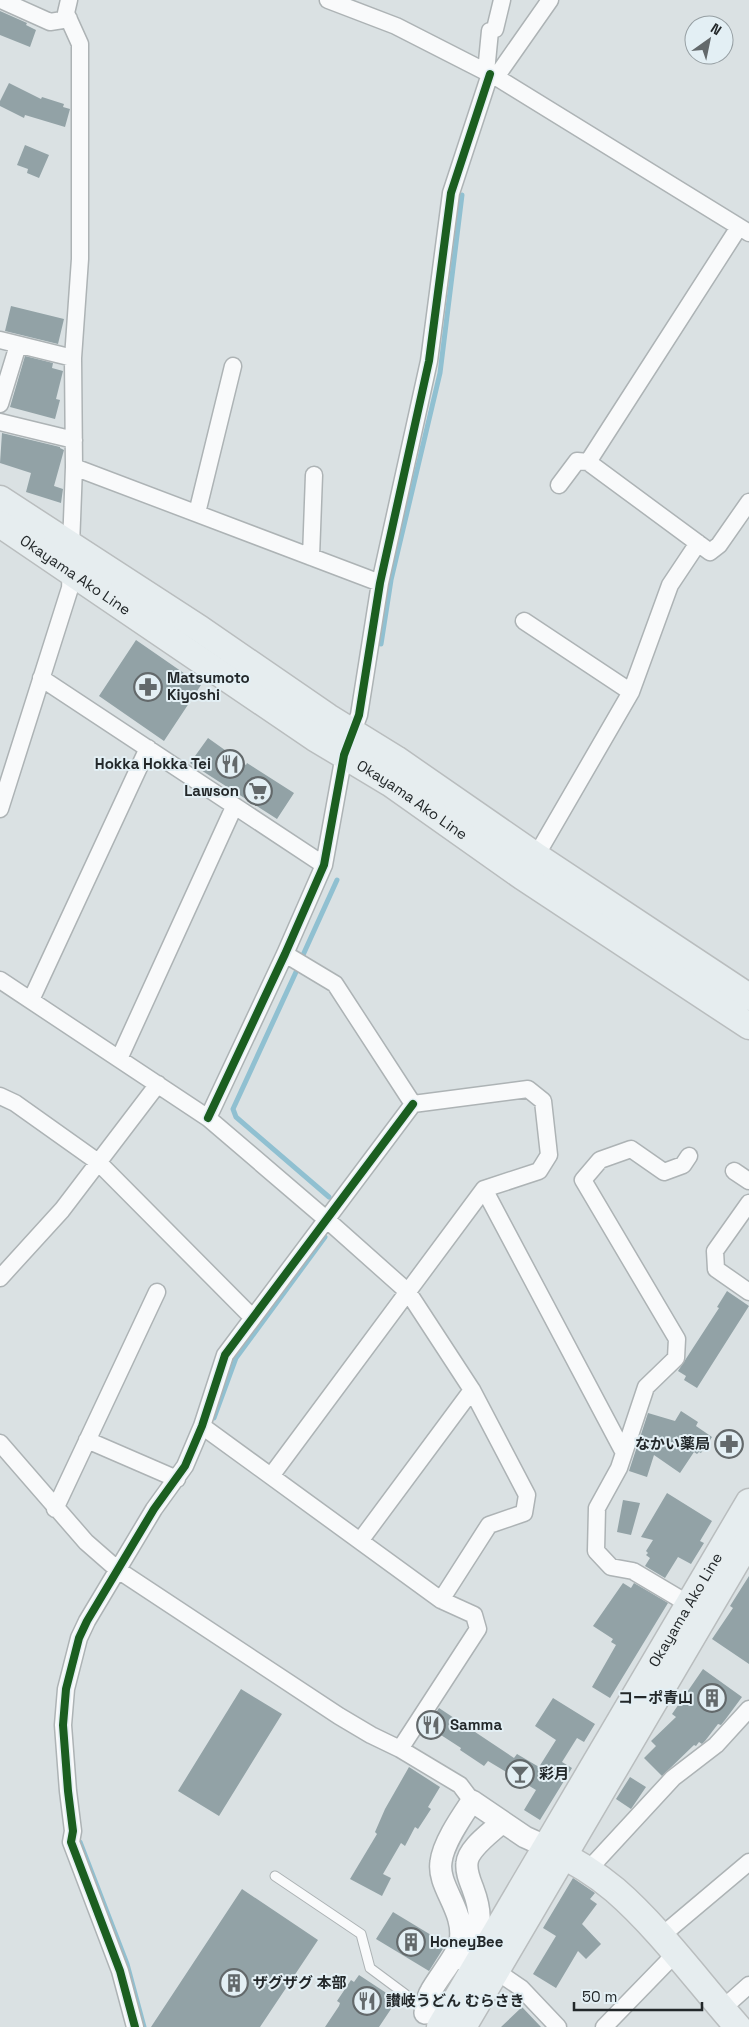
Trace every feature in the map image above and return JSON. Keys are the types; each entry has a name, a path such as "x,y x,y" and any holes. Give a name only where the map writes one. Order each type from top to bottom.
{"main road":[{"name":"Okayama Ako Line","path":"0,499 71,558 314,738 349,744 396,759 536,856 749,997"},
{"name":"Okayama Ako Line","path":"0,524 71,558"},
{"name":"Okayama Ako Line","path":"349,744 390,783 523,876 749,1026"},
{"name":"Okayama Ako Line","path":"463,2027 496,1971 555,1851 697,1610 749,1502"},
{"name":"Okayama Ako Line","path":"697,1610 749,1540"},
{"name":"Okayama Ako Line","path":"427,2022 555,1851"},
{"path":"555,1851 588,1870 615,1890 668,1946 730,2018"}],"street":[{"path":"1,0 50,22 69,20"},
{"path":"0,809 70,588 74,467 74,358 80,259 80,44 66,13 69,0"},
{"path":"328,0 396,26 491,75 744,230 588,462"},
{"path":"491,75 490,30 494,29 502,0"},
{"path":"208,1118 285,954 324,864 349,744 359,715 380,583 429,361 451,193 491,75 550,0"},
{"path":"0,340 74,358"},
{"path":"0,404 18,344"},
{"path":"197,513 233,366"},
{"path":"0,422 74,440"},
{"path":"560,485 576,461 588,462 710,552 719,545 749,502"},
{"path":"74,467 380,583"},
{"path":"311,557 314,475"},
{"path":"536,856 631,692 670,585 698,542"},
{"path":"524,621 631,692"},
{"path":"41,678 234,807 324,864"},
{"path":"31,1000 148,748"},
{"path":"119,1059 234,807"},
{"path":"285,954 335,984 413,1104"},
{"path":"0,980 208,1118 408,1292 472,1390 527,1494 524,1513 489,1525 441,1600"},
{"path":"0,1278 62,1210 158,1084"},
{"path":"135,2027 120,1971 71,1842 73,1831 63,1725 66,1690 79,1638 154,1508 185,1466 202,1426 225,1355 413,1104 528,1089 543,1101 549,1154 539,1170 484,1189 271,1476"},
{"path":"0,1096 15,1104 98,1162 252,1317"},
{"path":"689,1156 683,1165 664,1172 631,1149 600,1160 583,1180 677,1339 676,1358 646,1387 623,1451 619,1468 597,1508 596,1552 611,1567 633,1571 697,1610"},
{"path":"734,1171 749,1181"},
{"path":"484,1189 623,1451"},
{"path":"749,1204 715,1251 716,1269 749,1292"},
{"path":"55,1508 157,1292"},
{"path":"360,1541 472,1390"},
{"path":"202,1426 441,1600 474,1616 478,1629 400,1749"},
{"path":"87,1440 177,1478"},
{"path":"0,1443 86,1542 118,1570 339,1716 400,1749 460,1785 472,1801 502,1822 555,1851"},
{"path":"588,1870 673,1778 716,1745 749,1709"},
{"path":"427,2022 429,1993 460,1944 459,1916 443,1878 440,1862 447,1845 472,1801"},
{"path":"427,2022 439,1998 473,1942 479,1928 479,1911 468,1877 467,1862 477,1844 502,1822"},
{"path":"604,2027 668,1946 749,1862"},
{"path":"496,1971 521,1988 558,2027"},
{"path":"730,2018 749,1985"}],"lane":[{"path":"275,1876 361,1934 370,1968 405,1994 427,2022"}],"building":[{"path":"0,11 27,23 26,25 36,30 30,47 0,35"},
{"path":"9,83 41,99 42,97 64,104 63,107 70,109 65,127 25,115 24,118 0,106 0,101"},
{"path":"25,145 49,155 39,178 27,173 28,169 17,165"},
{"path":"11,306 64,319 58,344 5,331"},
{"path":"25,356 53,363 52,368 63,371 56,399 60,400 55,419 10,407"},
{"path":"2,433 60,447 64,450 54,486 63,489 61,503 26,492 31,473 0,463"},
{"path":"136,640 201,685 164,741 99,696"},
{"path":"208,738 246,765 247,763 294,793 277,819 190,763"},
{"path":"727,1291 749,1306 697,1388 684,1380 686,1376 678,1371 719,1308 717,1307"},
{"path":"681,1411 698,1422 696,1426 712,1437 701,1453 697,1454 694,1452 680,1473 654,1455 647,1477 629,1471 648,1413 675,1421"},
{"path":"667,1493 712,1521 700,1541 704,1543 691,1564 678,1557 665,1578 645,1566 650,1558 646,1555 648,1553 646,1551 653,1540 641,1537"},
{"path":"623,1500 640,1503 631,1535 617,1532"},
{"path":"749,1576 749,1664 712,1639 733,1608 730,1606"},
{"path":"623,1583 631,1588 634,1583 668,1603 610,1698 592,1687 616,1645 611,1642 613,1639 593,1626"},
{"path":"703,1669 742,1697 721,1725 718,1724 702,1744 699,1742 696,1746 694,1745 662,1776 644,1758 656,1746 651,1741 676,1717 672,1714"},
{"path":"241,1689 282,1714 219,1816 178,1791"},
{"path":"553,1698 595,1724 584,1742 577,1738 562,1762 572,1768 540,1820 524,1810 536,1790 488,1761 484,1766 460,1750 461,1748 427,1726 439,1708 514,1758 517,1754 539,1767 556,1740 535,1726"},
{"path":"409,1767 440,1787 428,1807 431,1809 418,1829 415,1827 405,1846 401,1843 383,1874 391,1878 382,1896 350,1879 377,1834 375,1832 385,1809"},
{"path":"630,1777 646,1787 631,1809 616,1799"},
{"path":"573,1878 595,1893 590,1899 597,1904 582,1924 601,1944 586,1959 578,1951 556,1988 533,1974 556,1936 543,1928"},
{"name":"ザグザグ 本部","path":"242,1889 318,1940 260,2027 151,2027"},
{"name":"HoneyBee","path":"393,1912 446,1944 429,1971 376,1939"},
{"name":"讃岐うどん むらさき","path":"359,1975 397,2000 379,2027 325,2027 339,2006 340,2003 337,2001 351,1980 354,1982"},
{"path":"522,2007 541,2027 501,2027"}],"waterway":[{"path":"381,644 391,580 440,373 462,195"},
{"path":"303,955 337,880"},
{"path":"296,972 233,1109 236,1117 329,1197"},
{"path":"214,1418 236,1358 325,1237"},
{"path":"80,1842 127,1964 144,2027"}],"cycle path":[{"path":"208,1118 285,954 324,865 344,755 359,715 380,583 429,361 451,193 490,74"},
{"path":"135,2027 120,1971 71,1842 73,1831 63,1725 66,1689 79,1638 87,1621 154,1509 185,1466 202,1426 225,1355 413,1104"}],"place":[{"name":"Matsumoto Kiyoshi","path":"148,687"},
{"name":"Hokka Hokka Tei","path":"230,764"},
{"name":"Lawson","path":"258,791"},
{"name":"なかい薬局","path":"729,1444"},
{"name":"コーポ青山","path":"712,1698"},
{"name":"Samma","path":"431,1725"},
{"name":"彩月","path":"520,1774"},
{"name":"HoneyBee","path":"411,1942"},
{"name":"ザグザグ 本部","path":"234,1983"},
{"name":"讃岐うどん むらさき","path":"367,2001"}]}
